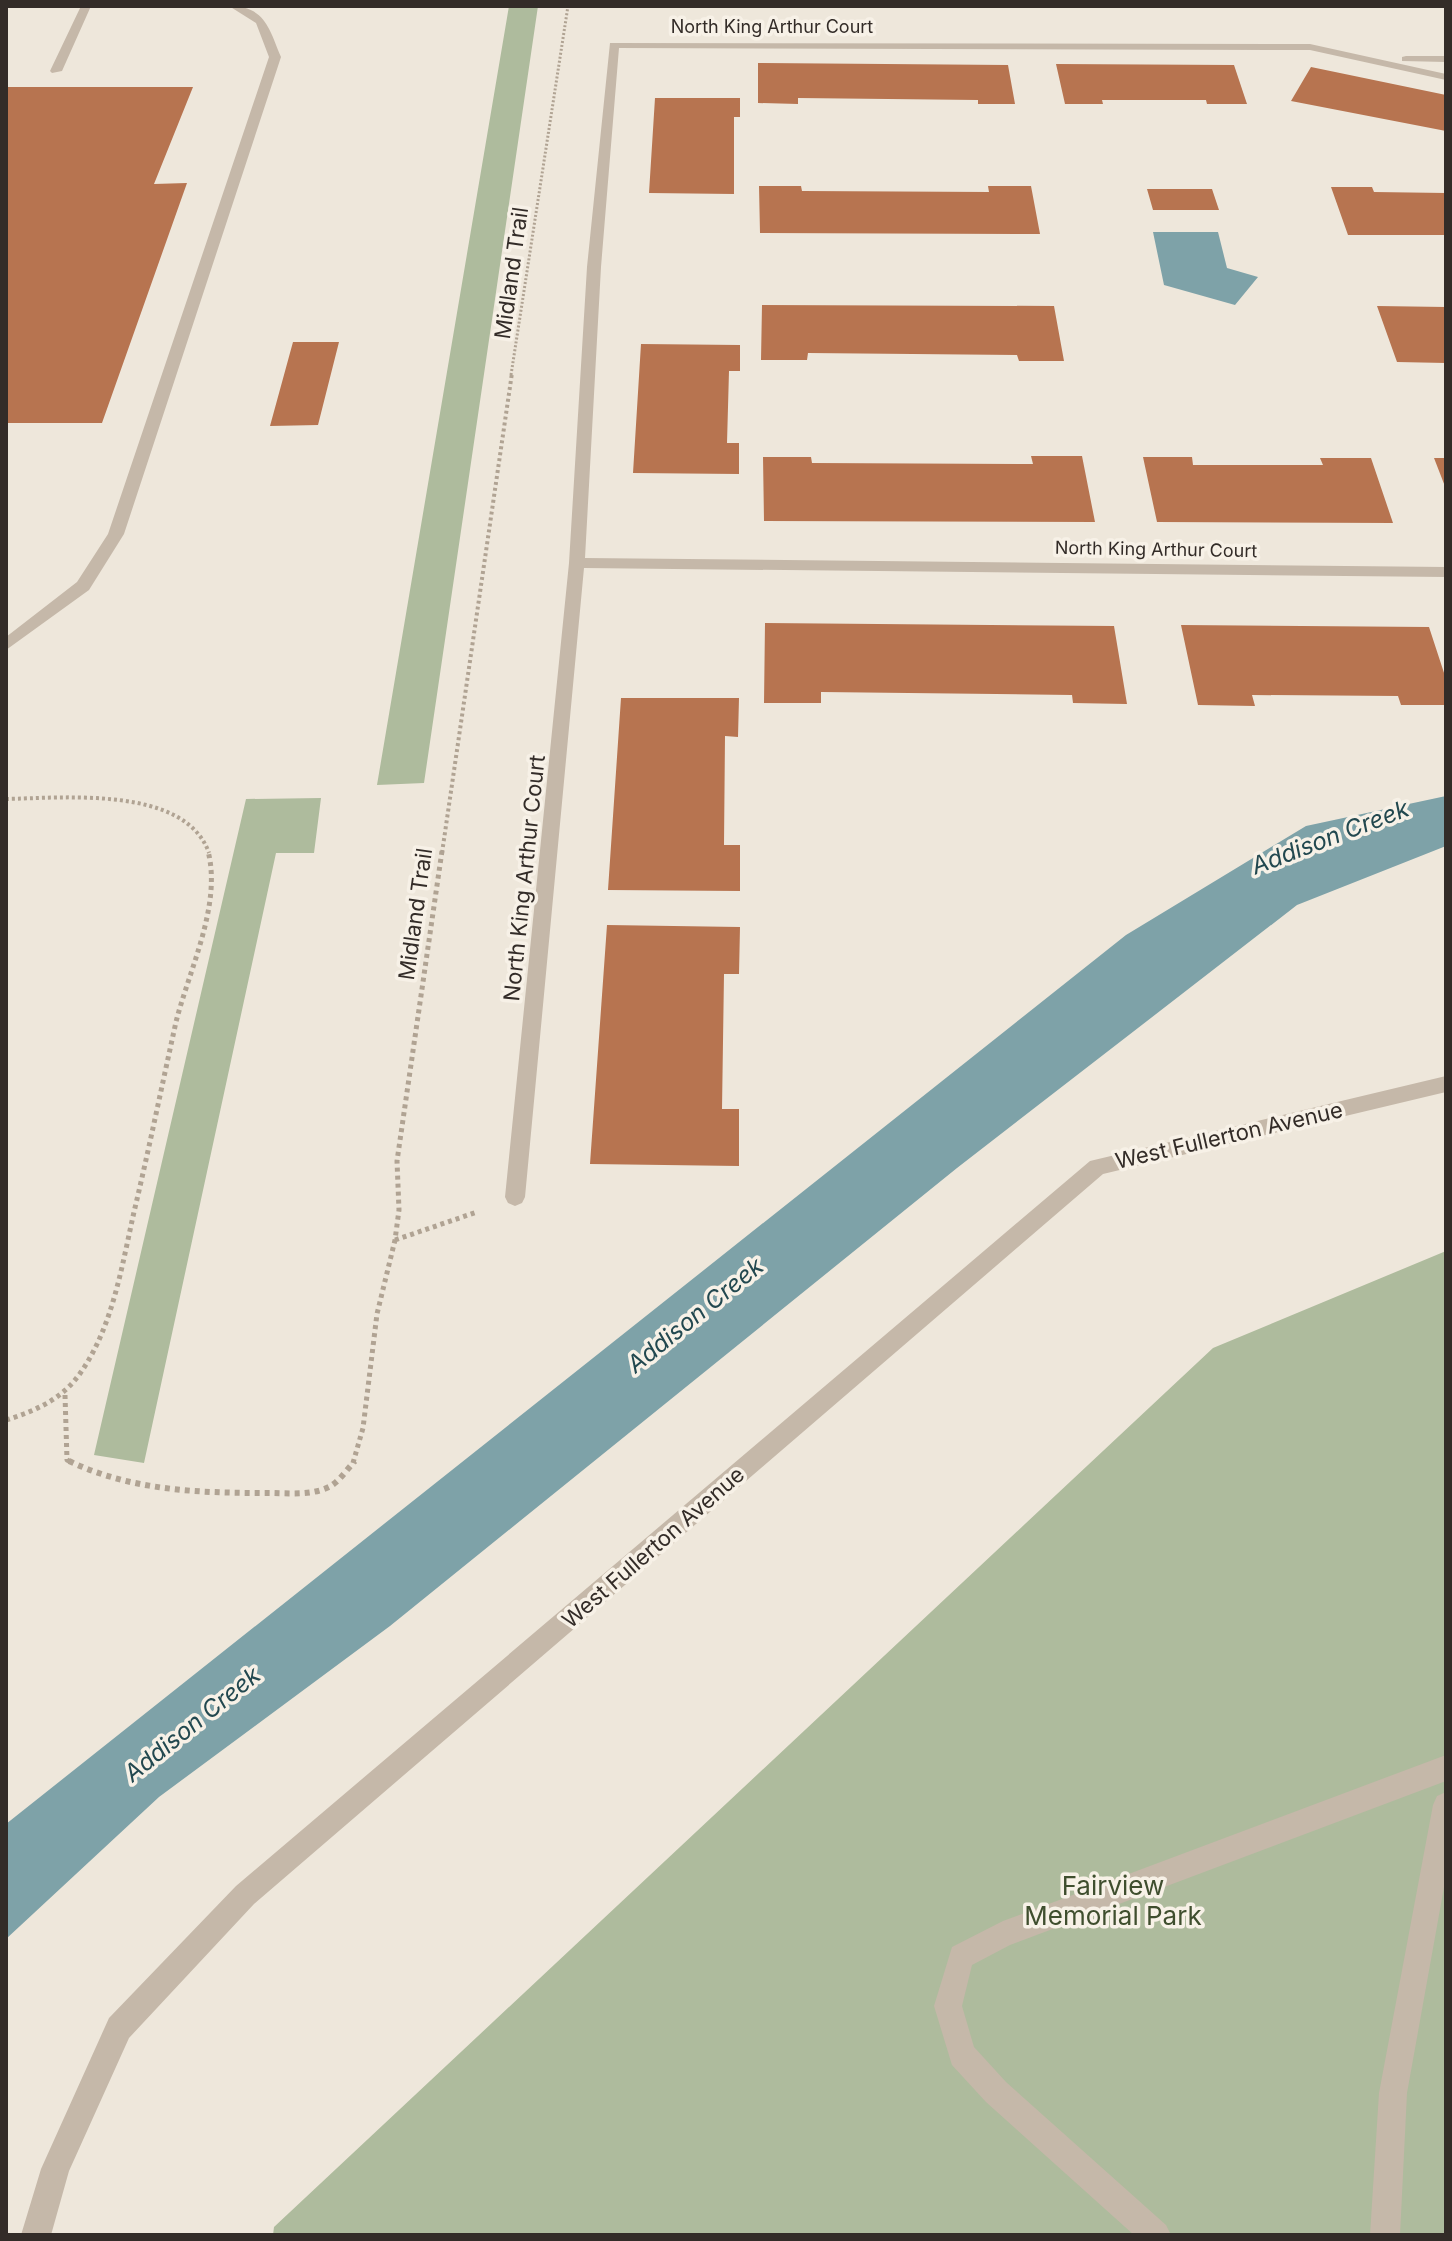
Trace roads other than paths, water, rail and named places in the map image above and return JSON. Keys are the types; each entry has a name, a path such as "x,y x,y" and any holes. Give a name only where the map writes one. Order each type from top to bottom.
{"street":[{"path":"56,71 86,6"},
{"path":"6,645 83,586 116,534 275,57 261,21 234,6"},
{"name":"North King Arthur Court","path":"515,1197 577,563 594,267 614,45 1310,47 1446,77"},
{"path":"1367,59 1446,59"},
{"name":"North King Arthur Court","path":"577,563 1446,572"},
{"name":"West Fullerton Avenue","path":"36,2235 55,2169 119,2028 245,1895 1097,1167 1446,1084"},
{"path":"1156,2235 996,2092 962,2055 948,2006 961,1956 1003,1934 1446,1768"},
{"path":"1385,2235 1393,2093 1446,1805"}],"water":[{"path":"1153,232 1218,232 1227,268 1258,277 1235,305 1164,285"},
{"name":"Addison Creek","path":"1446,796 1446,846 1297,905 957,1168 390,1626 159,1797 6,1939 6,1824 1126,935 1306,826"}],"park label":[{"name":"Fairview Memorial Park","path":"1113,1900"}]}
